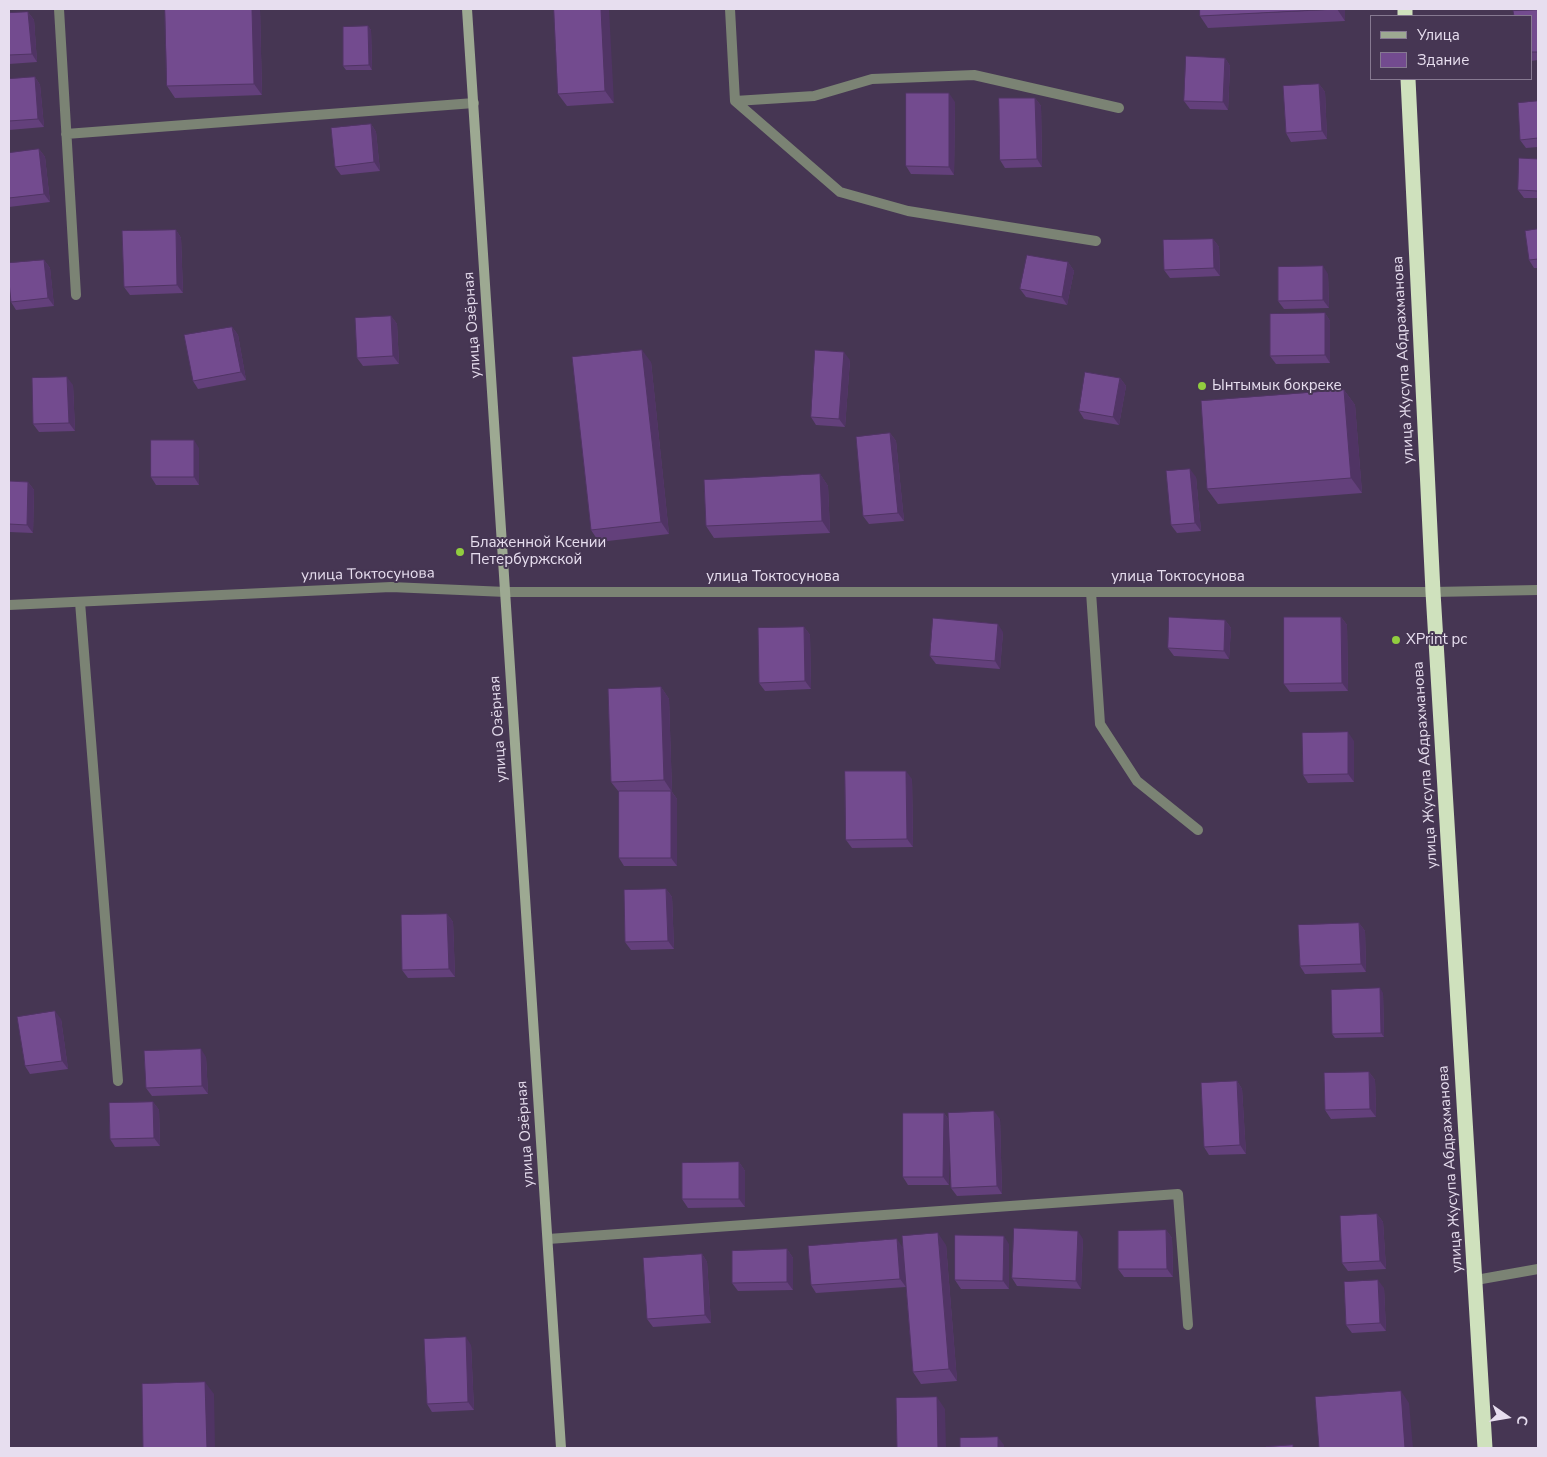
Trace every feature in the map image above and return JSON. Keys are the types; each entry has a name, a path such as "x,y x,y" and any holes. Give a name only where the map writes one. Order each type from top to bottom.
{"highway":[{"name":"улица Жусупа Абдрахманова","path":"1408,80 1433,592 1486,1448"}],"street":[{"path":"59,9 76,296"},
{"name":"улица Озёрная","path":"467,9 562,1448"},
{"path":"730,9 735,101 840,192 908,211 1096,240"},
{"path":"735,101 814,96 872,79 974,75 1119,108"},
{"path":"66,134 474,104"},
{"name":"улица Токтосунова","path":"9,605 391,587 506,592 1433,592 1538,590"},
{"path":"1090,592 1100,724 1138,781 1198,830"},
{"path":"80,602 118,1081"},
{"path":"548,1239 1178,1194 1188,1325"},
{"path":"1476,1280 1538,1269"}],"building":[{"path":"165,9 252,9 254,84 167,86"},
{"path":"554,9 601,9 605,91 558,94"},
{"path":"1200,9 1337,9 1200,16"},
{"path":"1538,10 1538,52 1532,52 1532,15 1514,15 1513,11"},
{"path":"28,12 32,54 9,55 9,13"},
{"path":"368,26 369,65 343,66 343,27"},
{"path":"1186,56 1225,58 1223,102 1184,101"},
{"path":"35,77 38,119 9,121 9,79"},
{"path":"1319,84 1322,131 1286,133 1283,86"},
{"path":"906,93 949,93 949,167 906,166"},
{"path":"999,98 1035,98 1037,159 1000,160"},
{"path":"1538,101 1538,138 1520,140 1518,103"},
{"path":"371,124 374,162 335,167 331,128"},
{"path":"39,149 44,194 9,198 9,153"},
{"path":"1519,158 1538,159 1538,191 1518,190"},
{"path":"1538,229 1538,259 1529,260 1525,231"},
{"path":"176,230 177,285 124,287 122,231"},
{"path":"1213,239 1214,268 1164,270 1163,240"},
{"path":"1027,255 1068,262 1062,297 1020,289"},
{"path":"44,260 48,298 11,302 9,263"},
{"path":"1323,266 1323,300 1278,301 1278,267"},
{"path":"1325,313 1325,355 1270,356 1270,314"},
{"path":"391,316 393,356 357,358 355,318"},
{"path":"232,327 241,372 193,381 184,335"},
{"path":"642,350 661,522 591,530 572,357"},
{"path":"815,350 844,352 839,419 811,417"},
{"path":"1085,372 1120,378 1113,417 1079,411"},
{"path":"67,377 69,423 33,424 32,378"},
{"path":"1344,390 1351,478 1207,489 1201,401"},
{"path":"890,433 898,513 863,516 856,437"},
{"path":"151,440 194,440 194,477 151,477"},
{"path":"1190,469 1195,523 1171,525 1166,471"},
{"path":"820,474 822,521 706,526 704,480"},
{"path":"9,481 28,482 27,525 9,524"},
{"path":"1169,617 1225,620 1224,651 1168,648"},
{"path":"1284,617 1341,617 1342,683 1284,684"},
{"path":"933,618 998,624 995,661 930,656"},
{"path":"804,627 805,681 759,683 758,628"},
{"path":"661,687 664,780 611,782 608,689"},
{"path":"1348,732 1348,774 1303,775 1302,733"},
{"path":"845,771 906,771 907,839 846,840"},
{"path":"619,791 671,791 671,858 619,858"},
{"path":"666,889 668,941 625,942 624,890"},
{"path":"447,914 449,969 402,970 401,915"},
{"path":"1359,923 1361,964 1300,966 1298,925"},
{"path":"1380,988 1381,1033 1332,1034 1331,990"},
{"path":"55,1011 62,1061 25,1066 17,1017"},
{"path":"201,1049 202,1086 146,1088 144,1051"},
{"path":"1369,1072 1370,1109 1325,1110 1324,1073"},
{"path":"1237,1081 1240,1145 1204,1147 1201,1083"},
{"path":"153,1102 154,1138 110,1139 109,1103"},
{"path":"994,1111 997,1186 951,1188 948,1113"},
{"path":"903,1113 944,1113 943,1177 903,1177"},
{"path":"739,1162 739,1199 682,1199 682,1163"},
{"path":"1377,1214 1380,1261 1342,1263 1340,1216"},
{"path":"1014,1228 1078,1231 1076,1281 1012,1278"},
{"path":"1166,1230 1167,1269 1118,1269 1118,1231"},
{"path":"938,1233 949,1369 913,1372 902,1236"},
{"path":"955,1235 1004,1236 1003,1281 955,1280"},
{"path":"897,1239 900,1279 811,1285 808,1246"},
{"path":"787,1249 787,1282 732,1283 732,1251"},
{"path":"702,1254 705,1315 647,1319 643,1258"},
{"path":"1378,1280 1380,1323 1346,1325 1344,1282"},
{"path":"466,1337 468,1402 427,1404 424,1339"},
{"path":"205,1382 207,1448 143,1448 142,1384"},
{"path":"1401,1391 1405,1448 1319,1448 1315,1397"},
{"path":"937,1397 938,1448 897,1448 896,1398"},
{"path":"998,1437 998,1448 960,1448 960,1438"},
{"path":"1293,1445 1293,1448 1266,1448 1266,1447"}],"place":[{"name":"Ынтымык бокреке","path":"1202,386"},
{"name":"Блаженной Ксении Петербуржской","path":"460,552"},
{"name":"XPrint pc","path":"1396,640"}]}
